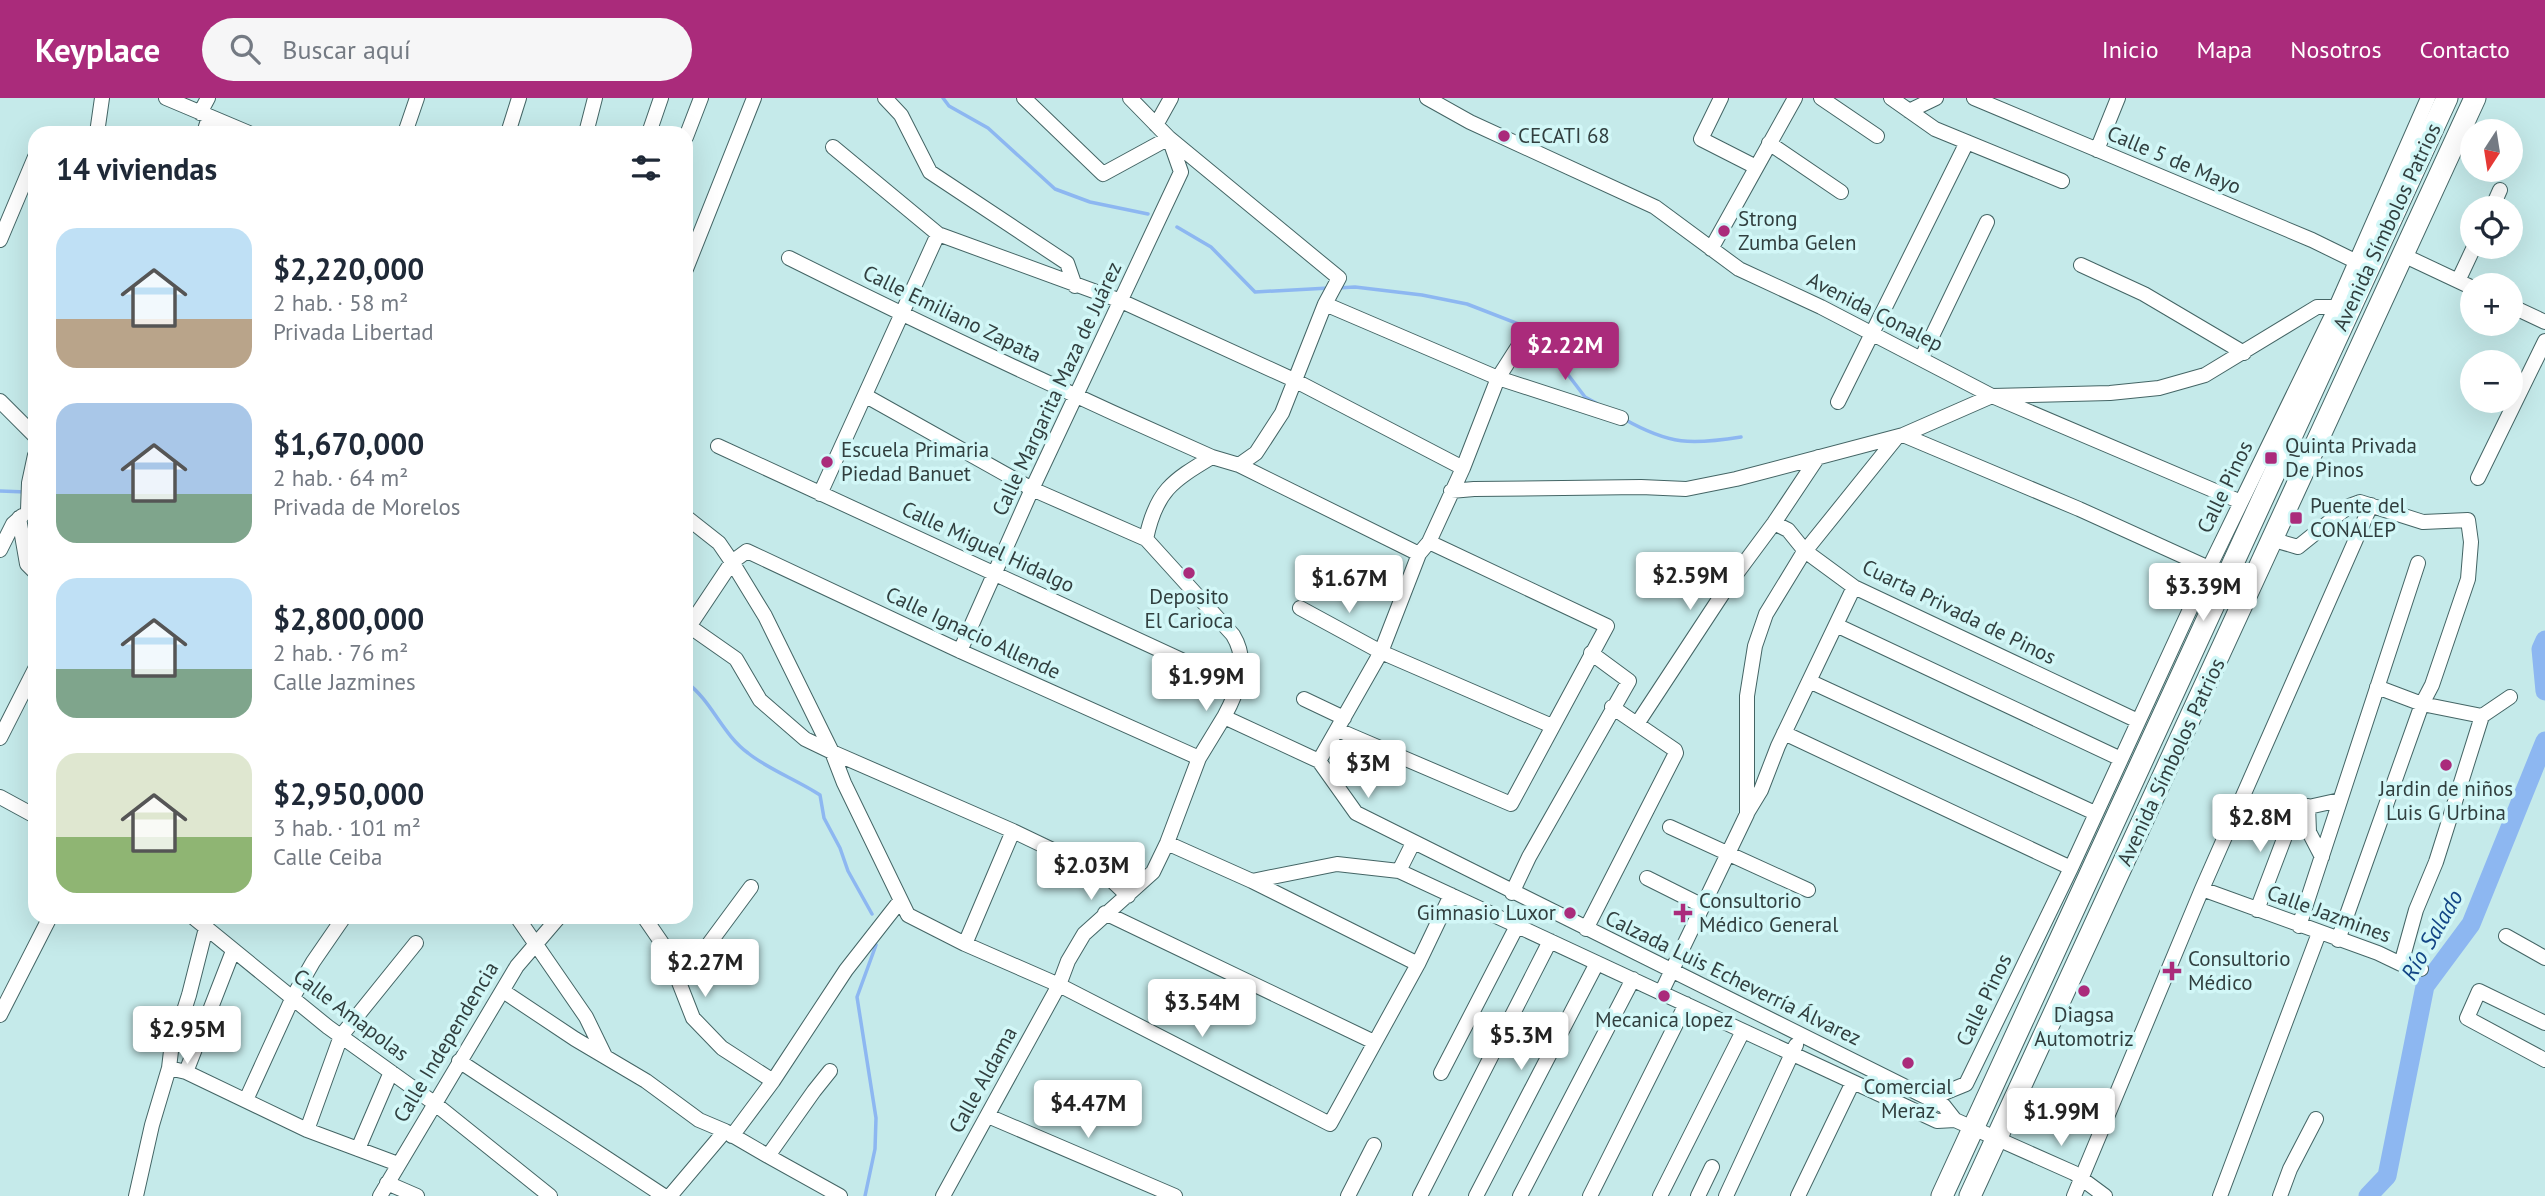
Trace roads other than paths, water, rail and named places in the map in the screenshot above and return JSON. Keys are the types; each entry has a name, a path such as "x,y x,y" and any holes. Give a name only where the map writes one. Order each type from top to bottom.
{"highway":[{"name":"Avenida Símbolos Patrios","path":"1942,1196 1963,1152 1964,1124 2096,836 2277,446 2447,98"},
{"name":"Avenida Símbolos Patrios","path":"1970,1196 2476,98"}],"street":[{"path":"98,126 102,98"},
{"path":"166,98 231,126"},
{"path":"204,126 208,98"},
{"path":"407,126 416,98"},
{"path":"510,126 519,98"},
{"path":"588,126 595,98"},
{"path":"651,126 661,98"},
{"path":"690,126 701,98"},
{"path":"693,251 754,98"},
{"path":"885,98 901,115 930,172 1067,263 1075,286"},
{"path":"1024,98 1103,174 1170,138"},
{"path":"1130,98 1170,138 1339,278 1325,304 1282,413 1256,453 1239,465 1419,554"},
{"path":"1156,125 1171,98"},
{"name":"Avenida Conalep","path":"1426,98 1470,122 1655,208 1740,269 1821,307 1992,396 2241,502"},
{"path":"1721,98 1701,139 1756,167"},
{"path":"1711,249 1795,98"},
{"path":"1821,98 1877,136"},
{"path":"1891,98 1935,129 2062,181"},
{"path":"1909,111 1936,98"},
{"name":"Calle 5 de Mayo","path":"1974,98 2312,240 2357,262"},
{"path":"2097,150 2118,98"},
{"name":"Calle Pinos","path":"1929,1099 1966,1084 2071,868 2096,836 2095,813 2241,502 2277,446 2428,98"},
{"name":"Calle Margarita Maza de Juárez","path":"960,651 1032,489 1181,172 1170,138"},
{"path":"1838,402 1967,142"},
{"path":"1769,143 1841,191"},
{"path":"833,147 938,234 1121,301 1294,380 1463,468"},
{"path":"0,240 28,174"},
{"path":"2497,196 2500,190"},
{"path":"1921,359 1987,222"},
{"path":"820,494 938,234"},
{"path":"2405,256 2458,281 2468,259"},
{"name":"Calle Emiliano Zapata","path":"789,258 1076,397 1212,457 1239,465"},
{"path":"2081,265 2144,294 2244,353"},
{"path":"1325,304 1498,378 1621,418"},
{"path":"1451,491 1641,487 1686,489 1736,480 1900,436 1992,396 2110,393 2159,388 2204,375 2317,307 2336,307"},
{"path":"2523,312 2545,322"},
{"path":"2478,478 2545,341"},
{"path":"1224,717 1319,761 1381,652 1419,554 1429,542 1463,468 1498,378 1521,342"},
{"path":"866,396 1032,489 1146,539 1233,635 1241,648 1240,687"},
{"path":"0,401 28,429"},
{"path":"1747,814 1747,695 1755,646 1766,614 1805,551 1900,436"},
{"path":"1900,436 2079,509 2209,568"},
{"name":"Calle Miguel Hidalgo","path":"718,446 1240,687"},
{"path":"1146,539 1164,491 1180,476 1212,457"},
{"path":"1637,724 1731,581 1818,457"},
{"path":"0,550 20,515 28,487"},
{"path":"2274,540 2298,547 2349,506 2360,502 2423,522 2468,520 2471,541 2468,579 2338,940"},
{"path":"2074,1196 2202,889 2371,505"},
{"path":"20,515 28,565"},
{"path":"693,523 719,543 765,616 908,915 965,944 1059,985 1330,1124 1418,964 1451,895"},
{"name":"Cuarta Privada de Pinos","path":"1774,523 1788,530 1805,551 1854,587 2138,721"},
{"path":"1304,699 1341,724 1511,804 1607,626 1429,542"},
{"name":"Calle Ignacio Allende","path":"732,562 747,551 960,651 1199,758"},
{"path":"693,618 732,562"},
{"path":"2299,926 2418,563"},
{"path":"718,584 746,585"},
{"path":"1661,993 1761,790 1784,733 1854,587"},
{"path":"1300,608 1381,652 1552,726"},
{"path":"1836,625 2121,759"},
{"path":"693,629 736,659 760,700 805,739 1013,831 1107,876 1128,896"},
{"path":"1513,893 1529,856 1629,681 1591,653"},
{"path":"1809,681 2095,813"},
{"path":"0,738 28,683"},
{"name":"Calle Aldama","path":"943,1196 1059,985 1068,961 1084,934 1153,872 1167,843 1199,758 1240,687"},
{"path":"2377,687 2422,704 2482,716 2510,697"},
{"path":"1587,929 1676,753 1612,707"},
{"name":"Calle Jazmines","path":"2202,889 2401,964 2416,910 2435,862 2482,716"},
{"path":"1784,733 2071,868"},
{"name":"Calzada Luis Echeverría Álvarez","path":"1319,761 1356,813 1413,844 1944,1106 1964,1124 2074,1173 2105,1196"},
{"path":"0,797 28,812"},
{"path":"2257,910 2294,810 2340,800"},
{"path":"2308,806 2309,832 2322,857"},
{"path":"1670,827 1808,890"},
{"path":"965,944 1013,831"},
{"path":"1167,843 1252,881 1418,964"},
{"path":"1399,871 1413,844"},
{"name":"Calzada Luis Echeverría Álvarez","path":"1252,881 1337,864 1399,871 1937,1121 1964,1124"},
{"path":"1647,878 1703,906"},
{"path":"680,983 751,887"},
{"path":"670,1196 729,1134 773,1081 846,970 900,901"},
{"path":"1105,913 1374,1042"},
{"path":"0,1015 46,924"},
{"name":"Calle Amapolas","path":"201,924 341,1036 434,1103 550,1196"},
{"path":"246,1100 293,998 339,924"},
{"path":"522,924 586,1017 606,1057"},
{"name":"Calle Independencia","path":"383,1189 517,966 553,924"},
{"path":"649,924 666,949 694,1018 713,1040 773,1081"},
{"path":"1441,1073 1517,926"},
{"path":"136,1196 171,1051 206,928"},
{"path":"2220,1196 2319,933"},
{"path":"2507,936 2545,958"},
{"path":"1420,1196 1550,941"},
{"path":"307,1130 341,1036 416,943"},
{"path":"186,1073 233,951"},
{"path":"1476,1196 1597,963"},
{"path":"2401,964 2421,970"},
{"path":"1520,1196 1633,979"},
{"path":"503,991 646,1081 699,1120 840,1196"},
{"path":"2545,1023 2479,991 2467,1018 2545,1060"},
{"path":"1590,1196 1686,1004"},
{"path":"1660,1196 1743,1031"},
{"path":"1726,1196 1800,1035"},
{"path":"459,1060 664,1196"},
{"path":"169,1068 186,1073 307,1130 398,1164"},
{"path":"768,1156 831,1071"},
{"path":"358,1149 391,1072"},
{"path":"1798,1196 1853,1082"},
{"path":"988,1116 1175,1196"},
{"path":"2280,1196 2290,1169 2316,1119"},
{"path":"1348,1196 1374,1145"},
{"path":"1930,1196 1947,1164 1963,1152"},
{"path":"1698,1196 1712,1167"},
{"path":"383,1189 417,1196"}],"waterway":[{"path":"943,98 949,106 988,128 1055,189 1090,202 1148,214"},
{"path":"1177,227 1211,247 1255,292 1329,288"},
{"path":"1337,288 1355,287 1422,295 1467,304 1534,330 1585,397 1596,403"},
{"path":"1624,419 1655,434 1681,441 1741,437"},
{"path":"0,491 26,492"},
{"name":"Río Salado","path":"2545,640 2541,649 2545,691"},
{"path":"693,688 731,737 748,753 820,795 824,818 840,848 848,871 872,914"},
{"name":"Río Salado","path":"2368,1196 2387,1176 2425,986 2471,924 2545,741"},
{"path":"865,1196 875,1149 876,1118 857,997 876,945"}],"place":[{"name":"CECATI 68","path":"1504,136"},
{"name":"Strong Zumba Gelen","path":"1724,231"},
{"name":"Quinta Privada De Pinos","path":"2271,458"},
{"name":"Escuela Primaria Piedad Banuet","path":"827,462"},
{"name":"Puente del CONALEP","path":"2296,518"},
{"name":"Deposito El Carioca","path":"1189,573"},
{"name":"Jardin de niños Luis G Urbina","path":"2446,765"},
{"name":"Gimnasio Luxor","path":"1570,913"},
{"name":"Consultorio Médico General","path":"1683,913"},
{"name":"Consultorio Médico","path":"2172,971"},
{"name":"Diagsa Automotriz","path":"2084,991"},
{"name":"Mecanica lopez","path":"1664,996"},
{"name":"Comercial Meraz","path":"1908,1063"}]}
